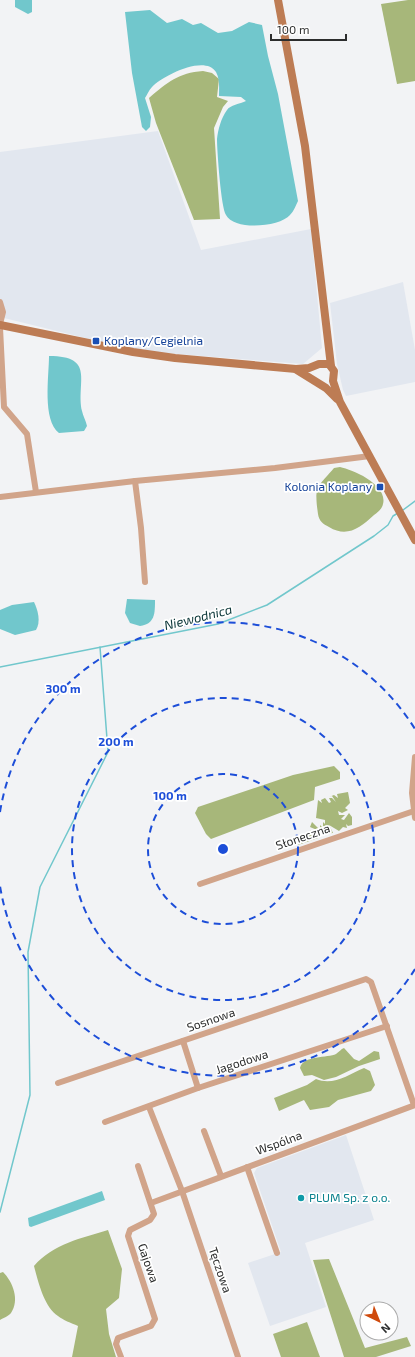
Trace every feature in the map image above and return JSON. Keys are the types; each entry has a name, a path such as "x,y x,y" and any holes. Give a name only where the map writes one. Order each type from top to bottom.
{"street":[{"path":"278,0 305,146 331,366 334,372 333,380 340,402 415,540"},
{"path":"0,302 2,312 0,325 133,352 182,359 296,369 318,365 331,366"},
{"path":"0,328 4,406 27,434 36,492"},
{"path":"313,379 313,370 318,365 329,342"},
{"path":"296,369 313,379 340,402"},
{"path":"320,385 329,384 333,380"},
{"path":"0,497 135,481 275,468 370,456"},
{"path":"135,481 141,528 145,582"},
{"path":"414,815 412,793 415,757"},
{"name":"Słoneczna","path":"200,884 414,815"},
{"name":"Sosnowa","path":"58,1083 366,979 371,982 387,1026"},
{"path":"387,1026 414,1105"},
{"name":"Jagodowa","path":"105,1122 198,1088 387,1026"},
{"path":"183,1041 198,1088"},
{"name":"Wspólna","path":"151,1203 414,1105"},
{"name":"Tęczowa","path":"149,1107 182,1191 238,1357"},
{"path":"204,1131 221,1176"},
{"name":"Gajowa","path":"120,1357 116,1344 118,1338 151,1326 155,1319 128,1236 130,1230 152,1219 154,1212 138,1166"},
{"path":"247,1167 277,1253"}],"shaded area":[{"path":"158,131 201,250 311,229 322,348 303,364 138,351 0,317 0,152"},
{"path":"403,282 415,350 415,382 346,396 343,390 337,364 330,303"},
{"path":"346,1135 374,1220 305,1243 326,1307 270,1326 248,1263 281,1252 254,1173 257,1168"}],"green space":[{"path":"415,0 415,81 397,84 381,4"},
{"path":"203,71 212,73 219,79 217,97 228,101 223,107 214,128 220,219 194,220 156,123 149,98 162,87 180,76"},
{"path":"340,467 353,471 369,480 380,491 383,497 381,509 364,524 353,530 342,532 327,526 320,520 316,498 320,484 334,468"},
{"path":"334,766 340,772 340,779 315,787 314,800 211,839 206,834 195,813 198,807 293,775"},
{"path":"348,792 350,803 345,808 348,810 342,813 338,811 339,815 345,815 341,819 344,820 349,813 352,817 352,825 348,826 346,824 347,828 343,827 339,831 329,825 333,833 317,834 318,838 298,845 296,840 307,839 308,835 312,835 310,830 315,835 314,831 317,830 310,827 312,822 320,830 320,825 323,828 323,822 325,824 325,820 316,818 318,800 322,803 321,800 325,798 329,803 331,802 329,798 332,798 336,802 332,796 329,797 334,795 338,798 337,794"},
{"path":"344,1048 354,1059 359,1061 374,1051 379,1052 380,1059 359,1066 336,1077 324,1080 312,1075 304,1076 300,1068 306,1061 336,1054"},
{"path":"364,1068 370,1071 375,1085 371,1091 338,1100 329,1107 310,1110 304,1100 279,1111 274,1098 307,1085 316,1079 328,1081 340,1079"},
{"path":"108,1230 122,1269 119,1298 106,1309 109,1334 116,1357 72,1357 78,1326 53,1312 42,1293 34,1266 42,1258 59,1247 78,1239"},
{"path":"329,1259 359,1333 359,1341 362,1341 365,1348 392,1341 399,1341 399,1339 407,1337 411,1346 376,1357 344,1357 313,1260"},
{"path":"3,1272 10,1281 14,1291 15,1303 11,1313 0,1320 0,1273"},
{"path":"307,1322 320,1357 281,1357 273,1334"}],"water":[{"path":"15,0 32,0 32,12 28,14 15,7"},
{"path":"150,10 167,23 182,19 193,25 201,23 218,33 232,31 249,22 262,25 278,94 298,201 294,210 285,219 257,226 238,223 231,220 226,215 222,202 217,135 221,120 228,108 246,101 241,97 219,96 218,78 216,72 211,67 203,65 194,66 174,73 157,82 145,98 151,117 150,127 146,131 142,127 132,73 125,12"},
{"path":"49,356 64,357 73,361 79,366 81,373 82,411 87,426 84,431 59,433 54,427 48,408"},
{"path":"127,599 155,600 153,617 149,623 140,626 130,623 125,613"},
{"path":"34,602 38,616 38,627 36,630 15,635 0,629 0,610 12,605"},
{"path":"102,1191 105,1200 31,1227 29,1226 28,1218"}],"waterway":[{"name":"Niewodnica","path":"403,510 415,501"},
{"name":"Niewodnica","path":"0,667 218,624 267,605 374,536 388,525 393,516 398,513"},
{"path":"0,1212 30,1095 28,952 40,887 108,752 100,647"}],"place":[{"name":"Koplany/Cegielnia","path":"96,341"},
{"name":"Kolonia Koplany","path":"380,487"},
{"name":"PLUM Sp. z o.o.","path":"301,1198"}]}
